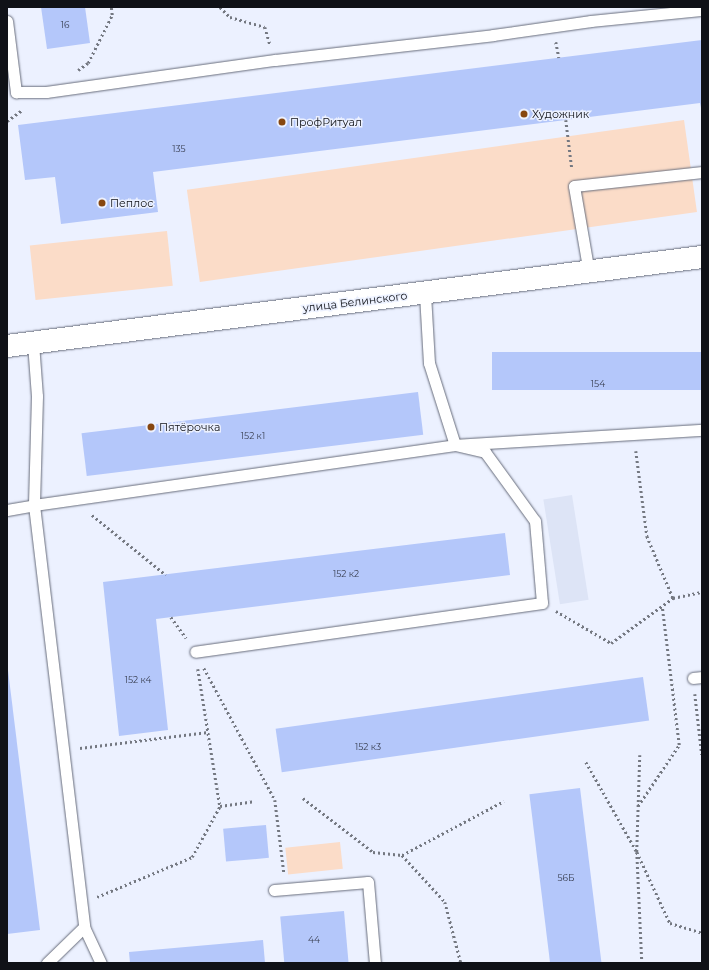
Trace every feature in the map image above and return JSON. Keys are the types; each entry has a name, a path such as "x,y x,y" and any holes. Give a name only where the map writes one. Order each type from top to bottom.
{"main road":[{"name":"улица Белинского","path":"7,346 589,273 702,257"}],"lane":[{"path":"7,21 16,92 46,92 275,60 493,35 592,21 702,10"},
{"path":"589,273 574,186 702,172"},
{"path":"425,294 429,363 455,445"},
{"path":"33,343 37,396 34,505 84,927 101,963"},
{"path":"7,510 455,445 702,430"},
{"path":"195,652 542,603 534,521 485,452 455,445"},
{"path":"274,890 368,882 375,963"},
{"path":"47,963 84,927"}],"path":[{"path":"111,7 112,15"},
{"path":"220,7 230,17 265,27 275,60"},
{"path":"566,120 574,186"},
{"path":"634,435 647,536 673,598"},
{"path":"75,500 166,575"},
{"path":"542,603 611,643 673,598 702,592"},
{"path":"638,806 679,745 662,607"},
{"path":"171,617 195,652 275,800 286,889"},
{"path":"82,903 192,857 220,806 195,652"},
{"path":"697,677 702,755"},
{"path":"63,750 208,732"},
{"path":"640,755 636,852 642,963"},
{"path":"586,762 636,852 670,923 702,933"},
{"path":"303,798 373,852 402,855 504,801"},
{"path":"220,806 254,801"},
{"path":"402,855 445,902 461,963"}],"shaded area":[{"path":"684,120 697,212 200,282 187,190"},
{"path":"167,231 173,286 36,300 30,245"},
{"path":"572,495 589,600 560,604 543,500"},
{"path":"340,842 343,869 288,875 285,848"}],"building":[{"path":"41,7 85,7 90,43 47,49"},
{"path":"702,40 702,113 700,103 153,172 158,212 61,224 55,177 25,180 18,125"},
{"path":"492,352 702,352 702,390 492,390"},
{"path":"418,392 423,435 87,476 82,433"},
{"path":"505,533 510,575 156,619 168,730 119,736 103,582"},
{"path":"7,662 40,930 7,934"},
{"path":"643,677 649,721 282,772 276,729"},
{"path":"580,788 601,963 550,963 529,794"},
{"path":"266,825 269,858 226,862 223,829"},
{"path":"344,911 349,963 284,963 280,917"},
{"path":"263,940 265,963 130,963 129,952"}],"place":[{"name":"Художник","path":"524,114"},
{"name":"ПрофРитуал","path":"282,122"},
{"name":"Пеплос","path":"102,203"},
{"name":"Пятёрочка","path":"151,427"}]}
